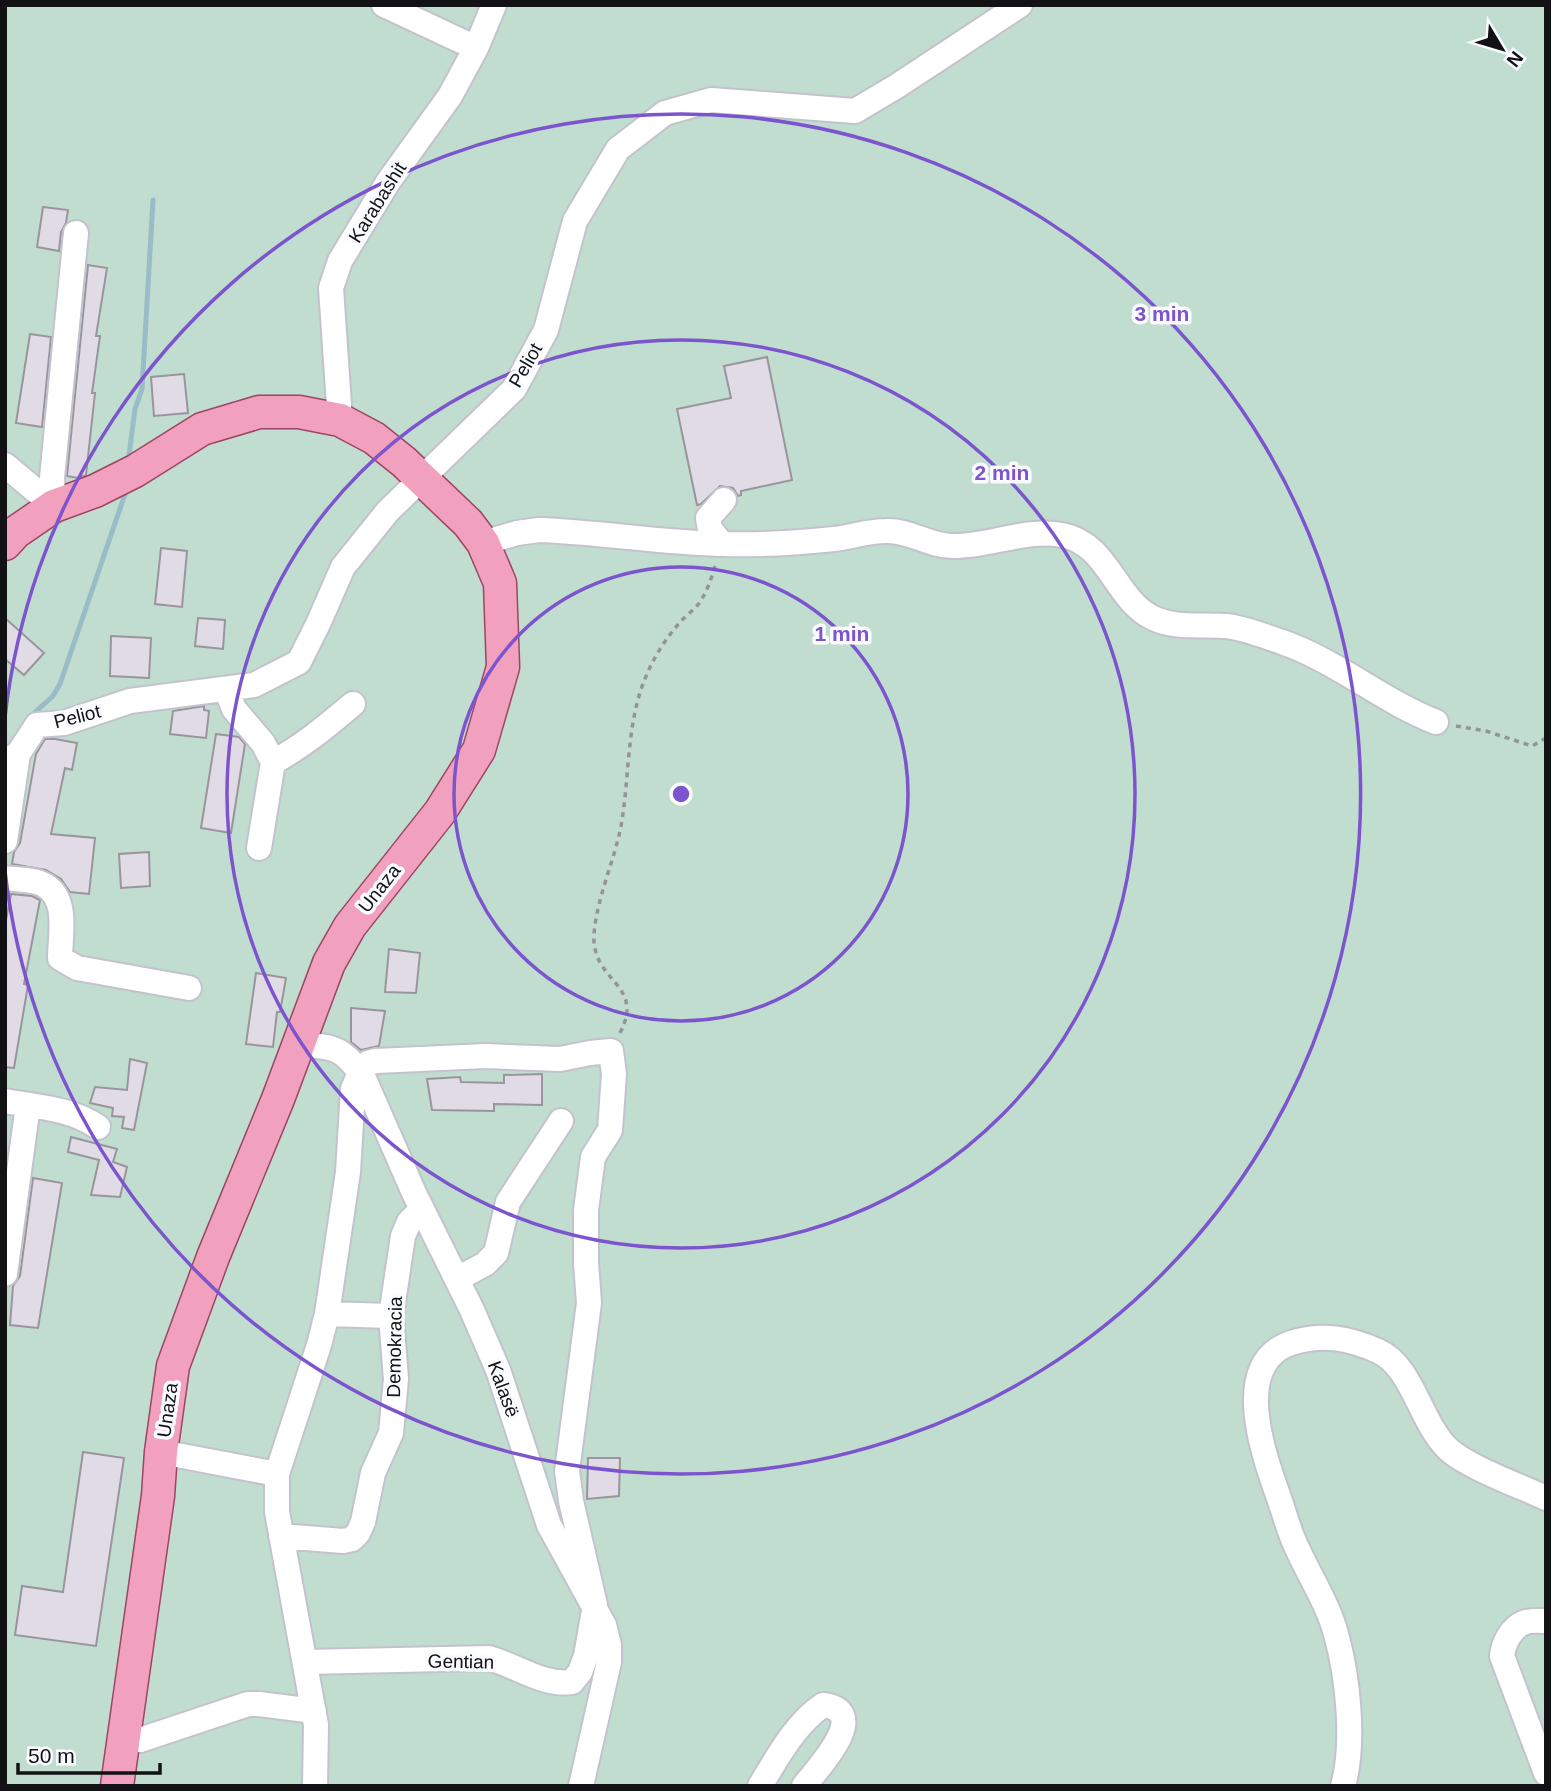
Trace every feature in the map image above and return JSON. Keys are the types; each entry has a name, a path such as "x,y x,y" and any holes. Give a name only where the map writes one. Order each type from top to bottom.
{"main road":[{"name":"Unaza","path":"5,544 16,532 54,506 95,491 135,471 202,429 259,412 299,412 340,420 374,438 423,479 458,511 482,543 500,583 503,667 479,750 440,812 340,942 296,1046 278,1099 213,1257 173,1366 158,1496 117,1786"}],"street":[{"path":"384,5 477,48"},
{"name":"Karabashit","path":"340,420 331,288 340,261 388,182 450,96 477,48 494,5"},
{"name":"Peliot","path":"11,758 37,725 64,723 130,701 254,685 299,662 343,568 388,511 514,389 546,330 575,221 618,149 665,113 711,100 855,111 1020,5"},
{"path":"54,506 52,478 76,233"},
{"path":"5,465 29,482 54,506"},
{"path":"722,544 710,529 708,518 724,500"},
{"path":"482,543 539,530 722,544 804,542 886,531 913,534 931,543 950,547 1031,535 1061,534 1091,548 1104,560 1119,585 1138,607 1153,618 1196,627 1226,626 1286,643 1412,713 1436,722"},
{"path":"226,689 234,709 263,743 273,762 259,848"},
{"path":"273,762 320,731 353,704"},
{"path":"5,841 11,758"},
{"path":"5,878 43,884 57,898 62,914 60,958 64,962 77,968 189,989"},
{"name":"Kalasë","path":"296,1046 332,1048 344,1053 360,1072 498,1370 549,1525 595,1605 609,1645 609,1662 581,1786"},
{"path":"315,1786 316,1725 277,1512 276,1474 327,1314 348,1172 353,1089 360,1072 368,1063 486,1056 560,1059 611,1051 614,1074 610,1130 593,1157 586,1210 589,1303 567,1471 571,1501 595,1605"},
{"path":"5,1274 17,1103 82,1116 98,1127"},
{"path":"457,1279 485,1264 496,1253 508,1202 561,1121"},
{"name":"Demokracia","path":"281,1536 343,1541 352,1539 363,1522 373,1473 391,1433 396,1379 391,1316 403,1236 409,1222 422,1209"},
{"path":"327,1314 391,1316"},
{"path":"1343,1786 1350,1743 1339,1644 1324,1602 1296,1546 1263,1455 1257,1426 1257,1387 1268,1357 1282,1346 1320,1336 1347,1340 1387,1355 1402,1372 1432,1429 1447,1448 1479,1468 1546,1498"},
{"path":"161,1452 276,1474"},
{"name":"Gentian","path":"306,1662 489,1658 545,1680 563,1684 572,1682 580,1672 586,1656 595,1605"},
{"path":"1546,1620 1523,1623 1516,1628 1505,1642 1502,1656 1546,1773"},
{"path":"125,1741 140,1740 248,1704 259,1703 314,1711"},
{"path":"760,1786 798,1728 823,1705 831,1706 844,1720 844,1728 835,1746 804,1786"}],"path":[{"path":"611,1051 627,1020 627,998 596,958 594,935 621,825 636,710 646,676 660,648 699,603 710,583 722,544"},
{"path":"1436,722 1495,733 1532,746 1546,738"}],"green space":[{"path":"5,5 1546,5 1546,1786 5,1786"}],"building":[{"path":"43,207 68,210 61,232 59,251 37,247"},
{"path":"88,265 107,268 96,336 100,336 92,393 95,393 86,475 78,478 67,476"},
{"path":"30,334 51,337 42,427 16,423"},
{"path":"767,357 792,480 741,491 738,496 733,488 720,486 697,505 677,409 731,398 724,366"},
{"path":"184,374 188,413 154,416 151,377"},
{"path":"161,548 187,551 182,607 155,604"},
{"path":"5,618 44,653 24,675 5,659"},
{"path":"198,618 225,620 223,649 195,646"},
{"path":"111,636 151,638 149,678 110,676"},
{"path":"204,706 204,710 209,711 206,738 170,734 173,711"},
{"path":"216,734 239,737 245,744 231,833 201,828"},
{"path":"45,739 77,743 72,770 65,768 51,834 95,838 89,894 70,892 61,879 46,870 12,864 14,852 20,843 36,754"},
{"path":"149,852 150,886 121,888 119,854"},
{"path":"11,894 32,896 40,900 24,984 28,985 14,1068 5,1067 5,925"},
{"path":"389,949 420,953 416,993 385,992"},
{"path":"256,973 286,978 280,1012 277,1012 273,1047 246,1044"},
{"path":"351,1008 385,1011 379,1046 361,1050 351,1042"},
{"path":"130,1059 147,1063 134,1130 122,1128 124,1117 112,1116 113,1108 90,1103 95,1087 127,1090"},
{"path":"542,1074 542,1105 494,1104 494,1111 432,1110 427,1079 460,1077 461,1082 504,1083 504,1075"},
{"path":"71,1137 117,1149 113,1162 127,1167 120,1197 91,1195 99,1160 68,1152"},
{"path":"33,1178 62,1183 38,1328 10,1325 13,1286 20,1276"},
{"path":"83,1452 124,1458 96,1646 15,1635 22,1586 63,1592"},
{"path":"588,1458 620,1458 619,1496 587,1499"}],"waterway":[{"path":"129,455 135,409 142,389 153,200"},
{"path":"33,714 53,696 60,684 125,494"}]}
